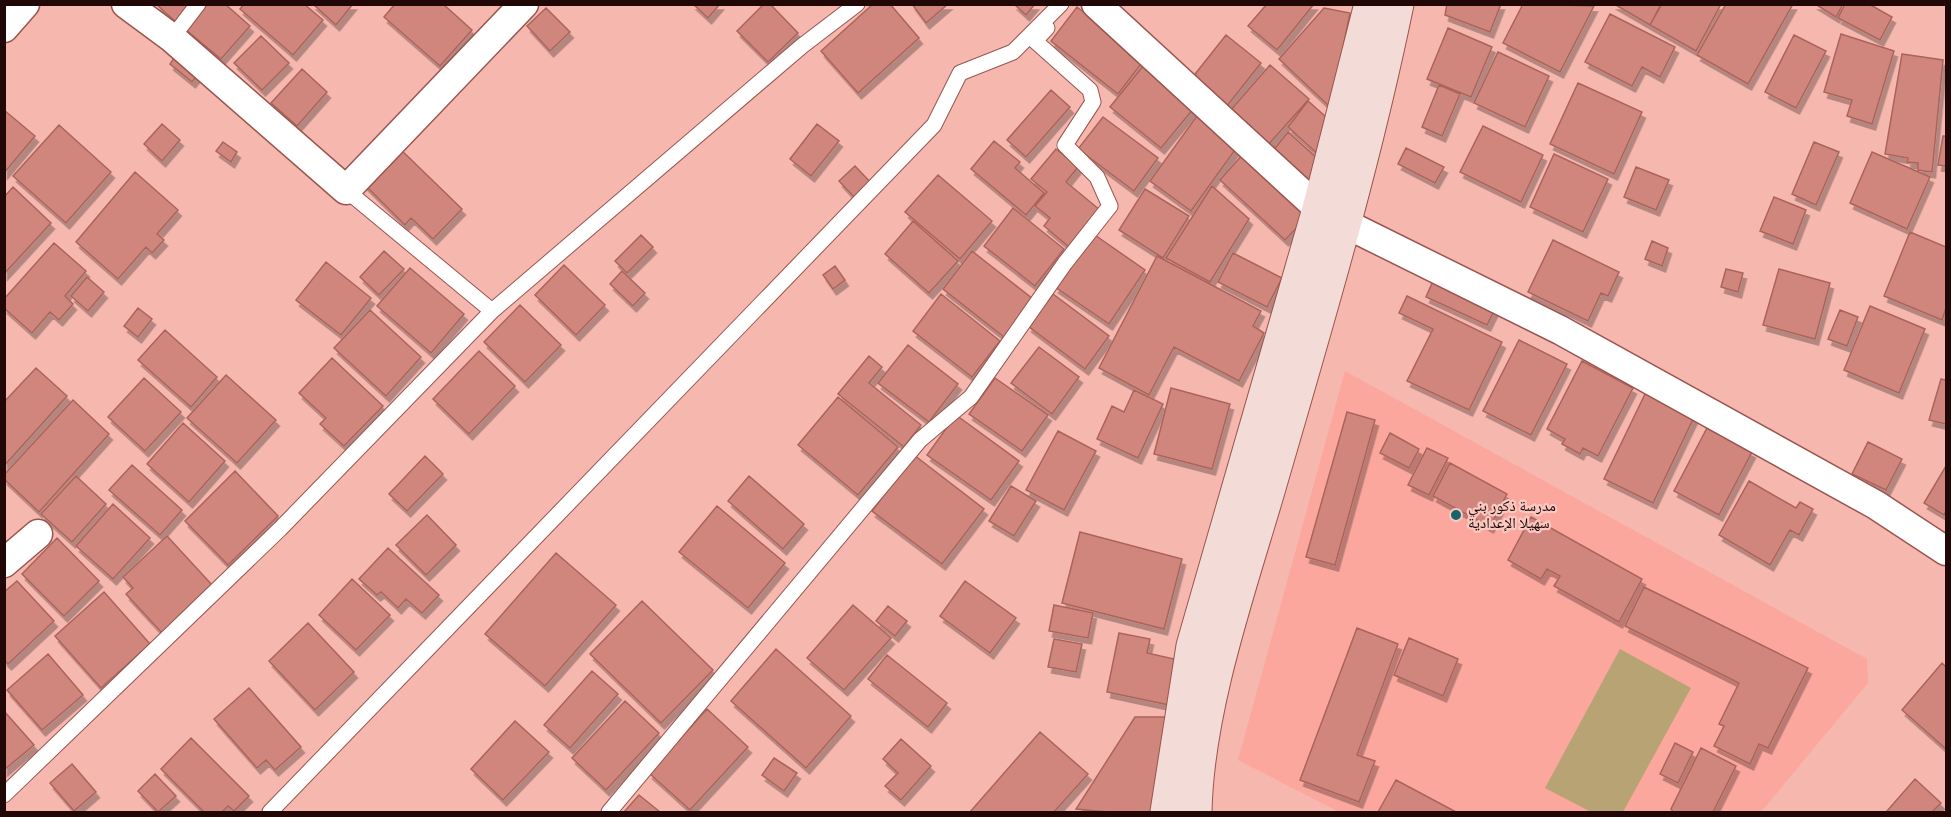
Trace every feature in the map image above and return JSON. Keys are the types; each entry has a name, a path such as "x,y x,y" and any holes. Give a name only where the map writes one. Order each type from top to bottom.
{"main road":[{"path":"1195,813 1195,789 1206,712 1332,216 1371,4"},
{"path":"1167,813 1193,646 1332,216 1397,4"}],"street":[{"path":"4,28 25,4"},
{"path":"126,4 172,38 346,190 524,4"},
{"path":"1096,4 1332,216 1560,330 1876,505 1947,550"},
{"path":"4,563 38,534"}],"lane":[{"path":"172,38 198,4"},
{"path":"4,795 280,529 492,310 802,46 857,4"},
{"path":"270,813 934,125 960,73 1013,52 1061,4"},
{"path":"609,813 920,440 971,397 1065,263 1110,206 1097,177 1065,145 1093,102 1090,90 1035,41 1070,4"},
{"path":"346,190 492,310"}],"shaded area":[{"name":"مدرسة ذكور بني سهيلا الإعدادية","path":"1345,371 1867,659 1868,683 1761,812 1339,812 1238,760"},
{"path":"1620,649 1691,688 1623,812 1591,812 1545,788"}],"building":[{"path":"156,4 190,4 176,22"},
{"path":"207,4 225,4 250,26 221,59 186,30"},
{"path":"244,4 304,4 323,20 293,55 240,9"},
{"path":"313,4 353,4 336,25"},
{"path":"395,4 443,4 472,30 440,66 384,17"},
{"path":"693,4 720,4 708,18"},
{"path":"764,4 770,4 798,33 768,62 737,31"},
{"path":"873,4 890,4 919,38 858,93 821,51"},
{"path":"912,4 948,4 926,23"},
{"path":"1014,4 1035,4 1026,15"},
{"path":"1267,4 1314,4 1277,50 1248,26"},
{"path":"1447,4 1501,4 1490,32 1445,15"},
{"path":"1523,4 1594,6 1560,72 1503,43"},
{"path":"1614,4 1661,4 1650,25"},
{"path":"1662,4 1721,4 1696,51 1650,25"},
{"path":"1726,4 1793,4 1748,84 1697,55"},
{"path":"1815,4 1843,4 1836,17"},
{"path":"1845,4 1869,4 1892,17 1880,40 1838,18"},
{"path":"1077,7 1144,60 1118,94 1051,41"},
{"path":"546,8 570,32 550,51 527,26"},
{"path":"1324,8 1350,13 1331,108 1279,59"},
{"path":"1610,14 1675,47 1660,77 1642,67 1632,86 1585,62"},
{"path":"1448,28 1492,47 1471,97 1427,79"},
{"path":"1841,34 1894,51 1872,124 1847,116 1852,100 1824,92"},
{"path":"1226,35 1261,63 1227,106 1192,78"},
{"path":"1794,35 1826,51 1796,108 1765,92"},
{"path":"261,36 289,63 262,90 234,63"},
{"path":"1498,52 1549,76 1525,127 1474,103"},
{"path":"1902,54 1943,60 1932,172 1918,170 1918,163 1907,162 1908,158 1885,154"},
{"path":"176,55 199,73 192,82 170,64"},
{"path":"1148,60 1199,102 1161,148 1110,107"},
{"path":"1270,65 1309,99 1268,145 1229,112"},
{"path":"302,69 327,92 297,126 271,103"},
{"path":"1578,83 1642,112 1614,174 1550,144"},
{"path":"1439,85 1460,94 1442,136 1422,127"},
{"path":"1051,90 1070,107 1026,157 1007,140"},
{"path":"1308,101 1334,124 1320,156 1288,127"},
{"path":"4,110 35,136 4,173"},
{"path":"1199,113 1240,143 1191,211 1150,181"},
{"path":"1103,117 1158,158 1134,191 1078,149"},
{"path":"162,124 180,140 162,161 144,144"},
{"path":"817,124 839,141 811,176 790,159"},
{"path":"59,125 111,172 66,223 13,176"},
{"path":"1483,126 1543,155 1521,202 1460,172"},
{"path":"1288,132 1319,160 1307,187 1272,152"},
{"path":"1943,136 1946,136 1946,166 1938,165"},
{"path":"994,141 1020,162 1015,168 1044,193 1026,215 971,169"},
{"path":"223,142 237,152 231,162 216,151"},
{"path":"1814,142 1839,152 1816,205 1792,194"},
{"path":"396,145 462,209 433,239 411,218 405,225 361,181"},
{"path":"1406,148 1444,167 1435,183 1398,164"},
{"path":"1056,149 1078,167 1066,182 1100,210 1069,247 1044,226 1050,218 1035,206 1047,192 1031,179"},
{"path":"1872,152 1930,177 1907,229 1850,203"},
{"path":"1243,154 1309,215 1285,240 1220,180"},
{"path":"1554,154 1608,179 1583,232 1530,207"},
{"path":"855,166 872,184 855,198 839,181"},
{"path":"1636,167 1669,180 1656,210 1624,197"},
{"path":"135,172 178,210 157,234 164,240 152,253 146,247 118,279 76,242"},
{"path":"938,175 992,221 960,259 905,212"},
{"path":"1212,186 1249,219 1210,282 1166,258"},
{"path":"13,187 51,223 4,274 4,197"},
{"path":"1145,189 1189,216 1163,258 1119,230"},
{"path":"1774,197 1806,210 1793,244 1760,231"},
{"path":"1013,208 1064,249 1035,286 984,246"},
{"path":"913,221 958,261 929,293 885,254"},
{"path":"1910,232 1946,247 1946,308 1942,320 1884,296"},
{"path":"1092,233 1145,270 1109,324 1055,287"},
{"path":"641,235 653,247 627,273 615,261"},
{"path":"1553,240 1619,272 1608,296 1601,293 1588,321 1528,292"},
{"path":"1652,241 1668,248 1662,266 1645,259"},
{"path":"54,243 86,271 65,296 73,304 59,320 50,312 32,333 4,308 4,299"},
{"path":"384,251 404,269 379,295 360,277"},
{"path":"972,251 1033,299 1004,337 943,289"},
{"path":"1233,253 1282,278 1267,307 1218,282"},
{"path":"1157,256 1261,311 1253,326 1264,333 1239,381 1174,347 1149,395 1099,368"},
{"path":"326,262 371,298 341,335 296,300"},
{"path":"564,265 605,305 576,335 535,295"},
{"path":"835,266 845,280 833,289 823,275"},
{"path":"410,268 464,314 431,353 377,306"},
{"path":"1726,269 1743,273 1738,292 1721,287"},
{"path":"1779,269 1830,283 1815,339 1763,325"},
{"path":"622,271 645,293 633,306 610,284"},
{"path":"1437,272 1499,301 1487,325 1426,297"},
{"path":"87,277 104,292 88,311 71,296"},
{"path":"941,294 1000,341 972,377 913,331"},
{"path":"1053,294 1109,336 1085,369 1028,326"},
{"path":"1407,296 1502,342 1469,410 1407,381 1433,329 1399,313"},
{"path":"520,305 561,345 525,382 484,342"},
{"path":"1870,306 1925,329 1899,393 1844,370"},
{"path":"138,308 152,319 138,337 124,326"},
{"path":"370,310 421,357 386,396 334,348"},
{"path":"1840,310 1858,317 1847,346 1828,339"},
{"path":"165,330 217,377 191,407 138,360"},
{"path":"1519,340 1567,364 1531,435 1483,411"},
{"path":"908,345 958,384 929,422 878,383"},
{"path":"1039,347 1079,377 1052,414 1011,383"},
{"path":"479,351 515,386 469,434 433,399"},
{"path":"869,356 882,367 869,383 921,425 904,447 838,394"},
{"path":"332,358 383,406 344,446 320,424 326,418 299,393"},
{"path":"1582,361 1633,388 1598,456 1583,448 1580,454 1562,444 1565,439 1547,429"},
{"path":"36,368 67,396 4,466 4,402"},
{"path":"226,375 276,420 237,463 187,418"},
{"path":"144,378 181,412 145,451 108,417"},
{"path":"995,378 1048,415 1022,451 969,414"},
{"path":"1941,379 1946,380 1946,424 1929,420"},
{"path":"1171,388 1230,404 1212,469 1154,454"},
{"path":"1134,390 1163,404 1138,458 1097,439 1112,406 1124,412"},
{"path":"1647,390 1696,413 1653,503 1604,479"},
{"path":"838,397 898,447 858,495 798,445"},
{"path":"73,400 109,434 39,512 4,479 4,475"},
{"path":"1347,412 1375,420 1335,565 1306,557"},
{"path":"956,415 1019,461 991,500 927,455"},
{"path":"183,423 225,461 189,502 147,464"},
{"path":"1707,428 1752,452 1719,515 1674,491"},
{"path":"1058,431 1096,451 1064,510 1026,490"},
{"path":"1390,433 1419,449 1409,468 1380,453"},
{"path":"1868,442 1902,459 1886,490 1852,474"},
{"path":"1427,448 1448,458 1429,495 1408,485"},
{"path":"914,455 984,509 942,564 872,511"},
{"path":"425,456 443,474 407,511 389,494"},
{"path":"1450,463 1507,494 1490,527 1433,496"},
{"path":"132,465 182,510 160,535 109,490"},
{"path":"1946,466 1946,511 1944,515 1924,503"},
{"path":"235,471 278,516 228,565 185,521"},
{"path":"76,476 106,504 72,542 41,514"},
{"path":"749,476 804,524 783,549 728,501"},
{"path":"1749,481 1796,508 1800,502 1813,509 1799,535 1790,530 1770,565 1719,535"},
{"path":"1011,486 1036,501 1014,536 989,521"},
{"path":"113,504 150,538 113,579 76,546"},
{"path":"717,506 785,563 748,608 679,552"},
{"path":"427,515 456,545 426,575 396,545"},
{"path":"1531,517 1642,579 1619,622 1554,586 1560,576 1547,569 1541,579 1508,560"},
{"path":"1080,532 1182,559 1164,629 1062,603"},
{"path":"167,536 213,586 163,634 126,594 133,588 123,577"},
{"path":"57,538 99,581 64,616 22,574"},
{"path":"388,548 439,595 422,613 406,599 398,608 381,592 377,595 359,579"},
{"path":"556,553 616,605 545,686 485,634"},
{"path":"352,579 390,615 356,650 319,615"},
{"path":"17,581 54,621 8,664 4,660 4,592"},
{"path":"965,581 1016,618 990,653 940,616"},
{"path":"1644,587 1808,668 1768,748 1759,744 1750,764 1714,746 1724,726 1719,724 1739,683 1625,626"},
{"path":"104,592 150,644 101,688 55,636"},
{"path":"642,601 713,670 661,723 590,654"},
{"path":"853,605 891,638 844,690 807,658"},
{"path":"1054,605 1093,613 1088,638 1049,631"},
{"path":"888,606 907,621 895,636 876,621"},
{"path":"308,623 354,672 315,710 269,661"},
{"path":"1357,628 1398,644 1357,755 1375,761 1359,802 1300,780"},
{"path":"1119,633 1150,639 1147,653 1183,661 1174,706 1107,692"},
{"path":"1409,638 1458,659 1443,696 1394,675"},
{"path":"1054,639 1082,644 1076,672 1048,667"},
{"path":"776,649 851,716 806,768 731,701"},
{"path":"48,654 83,695 42,730 7,690"},
{"path":"887,655 947,703 928,727 868,679"},
{"path":"1942,663 1946,667 1946,749 1902,710"},
{"path":"592,671 618,694 570,748 544,725"},
{"path":"249,688 301,747 275,770 266,760 257,768 214,719"},
{"path":"625,701 659,733 606,790 572,758"},
{"path":"707,709 748,747 690,810 649,773"},
{"path":"4,711 34,745 4,770"},
{"path":"1135,717 1174,717 1163,812 1108,812 1076,809"},
{"path":"515,721 549,752 503,800 471,769"},
{"path":"1040,732 1088,774 1054,812 970,812"},
{"path":"191,738 249,796 234,811 228,806 222,812 204,812 161,769"},
{"path":"901,739 931,766 901,800 885,786 898,773 883,759"},
{"path":"1675,743 1693,752 1678,783 1660,774"},
{"path":"1701,748 1736,766 1713,812 1673,812 1671,809"},
{"path":"774,758 797,773 784,791 762,775"},
{"path":"72,764 96,792 74,811 50,783"},
{"path":"155,774 176,796 158,812 138,791"},
{"path":"1915,779 1941,803 1932,812 1887,811"},
{"path":"1396,780 1456,812 1378,812"},
{"path":"639,795 660,812 624,812"}],"place":[{"name":"مدرسة ذكور بني سهيلا الإعدادية","path":"1456,515"}]}
